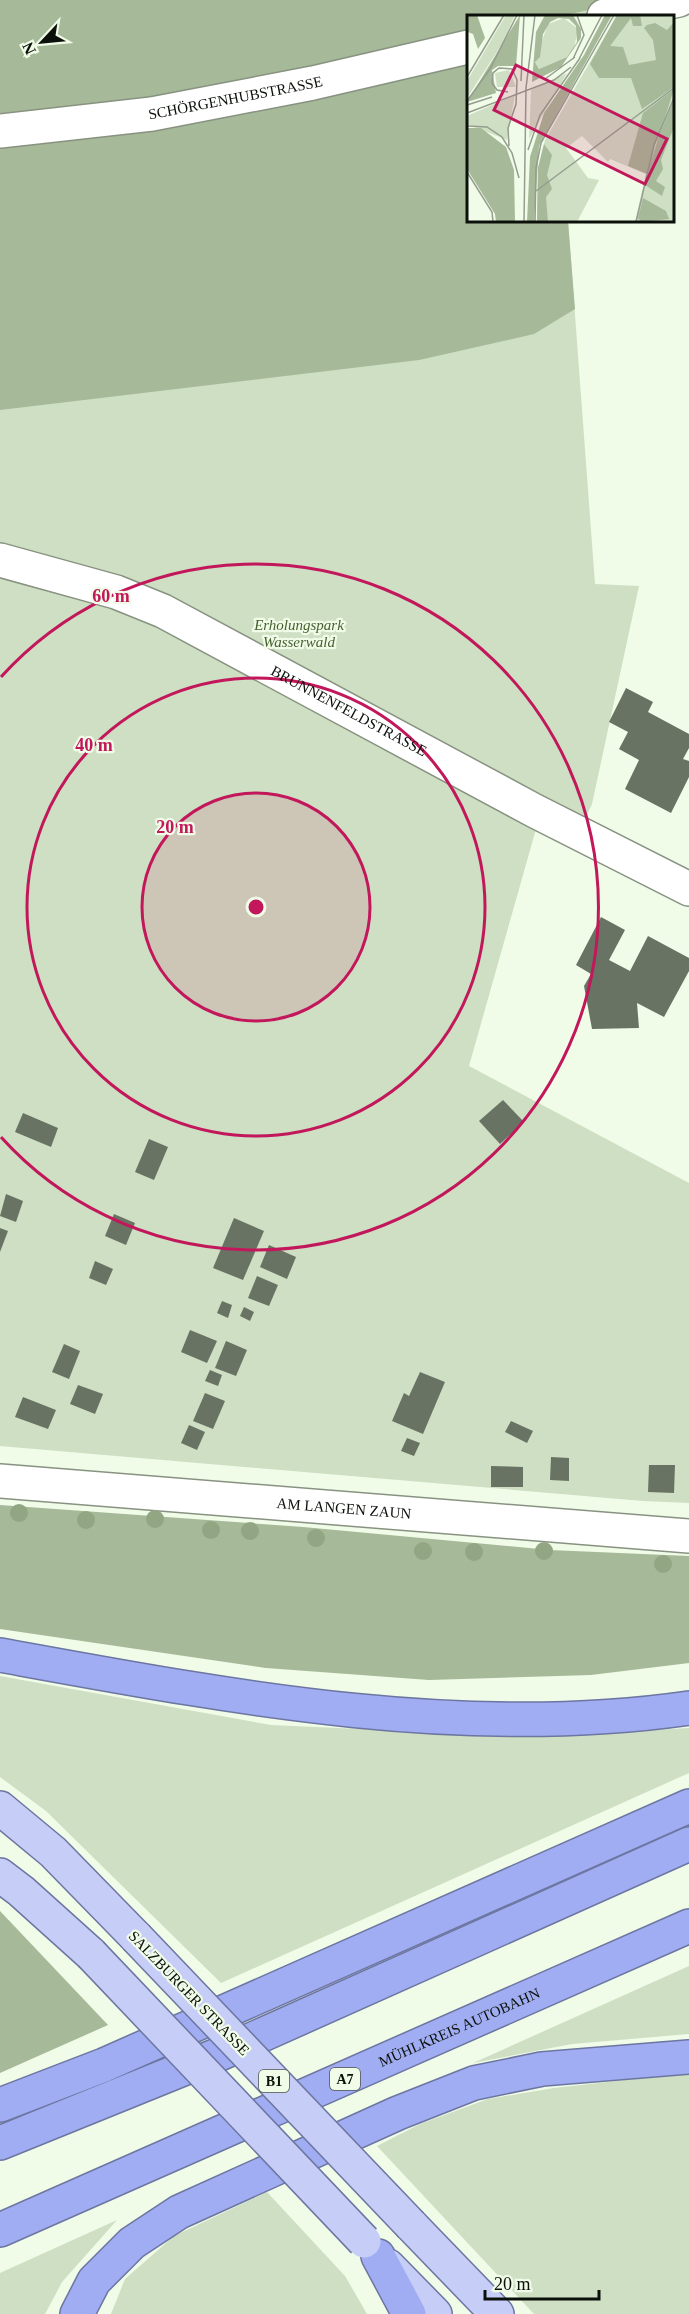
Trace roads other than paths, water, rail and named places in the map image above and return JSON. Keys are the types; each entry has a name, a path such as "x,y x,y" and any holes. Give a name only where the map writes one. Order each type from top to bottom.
{"highway":[{"path":"0,1655 273,1701 380,1713 465,1718 570,1717 689,1708"},
{"path":"0,2105 104,2065 689,1806"},
{"path":"0,2143 215,2056 689,1844"},
{"name":"MÜHLKREIS AUTOBAHN","path":"0,2230 689,1926"},
{"path":"77,2314 94,2282 132,2243 179,2212 398,2113 474,2084 542,2069 689,2057"},
{"path":"371,2249 409,2314"}],"main road":[{"name":"SALZBURGER STRASSE","path":"0,1808 53,1852 497,2314"},
{"path":"0,1875 91,1954 435,2314"}],"street":[{"path":"609,15 679,0"},
{"name":"SCHÖRGENHUBSTRASSE","path":"0,131 152,114 313,83 467,47"},
{"name":"BRUNNENFELDSTRASSE","path":"0,561 116,592 163,611 535,811 689,890"},
{"name":"AM LANGEN ZAUN","path":"0,1481 689,1536"}],"park label":[{"name":"Erholungspark Wasserwald","path":"299,634"}]}
